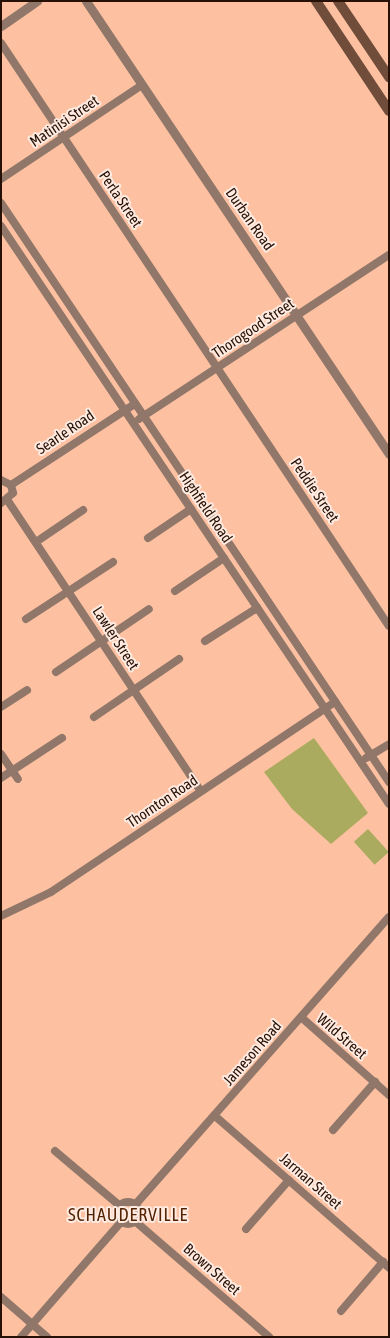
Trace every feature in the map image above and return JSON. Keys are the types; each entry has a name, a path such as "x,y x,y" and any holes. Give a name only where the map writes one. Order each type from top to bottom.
{"main road":[{"path":"316,1 389,111"},
{"path":"338,1 389,78"}],"street":[{"path":"1,26 37,1"},
{"name":"Durban Road","path":"86,1 389,454"},
{"name":"Perla Street","path":"1,43 218,369"},
{"name":"Matinisi Street","path":"1,179 142,86"},
{"name":"Highfield Road","path":"1,203 389,782"},
{"name":"Highfield Road","path":"1,226 389,804"},
{"name":"Thorogood Street","path":"132,422 218,369 389,255"},
{"path":"99,372 108,364"},
{"name":"Peddie Street","path":"218,369 389,626"},
{"name":"Searle Road","path":"11,485 135,404"},
{"path":"1,480 11,485 5,502"},
{"name":"Lawler Street","path":"5,502 36,542 201,791"},
{"path":"148,538 191,509"},
{"path":"36,542 83,510"},
{"path":"175,591 224,558"},
{"path":"26,620 113,562"},
{"path":"205,641 257,608"},
{"path":"56,672 149,609"},
{"path":"94,717 179,659"},
{"path":"1,707 27,690"},
{"name":"Thornton Road","path":"1,916 51,892 334,702"},
{"path":"1,778 62,738"},
{"path":"361,762 389,744"},
{"path":"1,754 18,779"},
{"name":"Jameson Road","path":"136,1205 389,918"},
{"name":"Wild Street","path":"301,1017 389,1094"},
{"path":"333,1130 375,1082"},
{"name":"Jarman Street","path":"216,1116 386,1265"},
{"path":"55,1151 120,1206 136,1205 140,1211 136,1222 121,1222"},
{"path":"246,1229 289,1180"},
{"path":"21,1337 121,1222 120,1206"},
{"name":"Brown Street","path":"136,1222 269,1337"},
{"path":"341,1311 386,1265"},
{"path":"1,1297 47,1337"}],"shaded area":[{"path":"314,738 368,813 331,844 292,809 264,772"},
{"path":"368,829 389,852 375,865 354,842"}],"district":[{"name":"SCHAUDERVILLE","path":"128,1215"}]}
